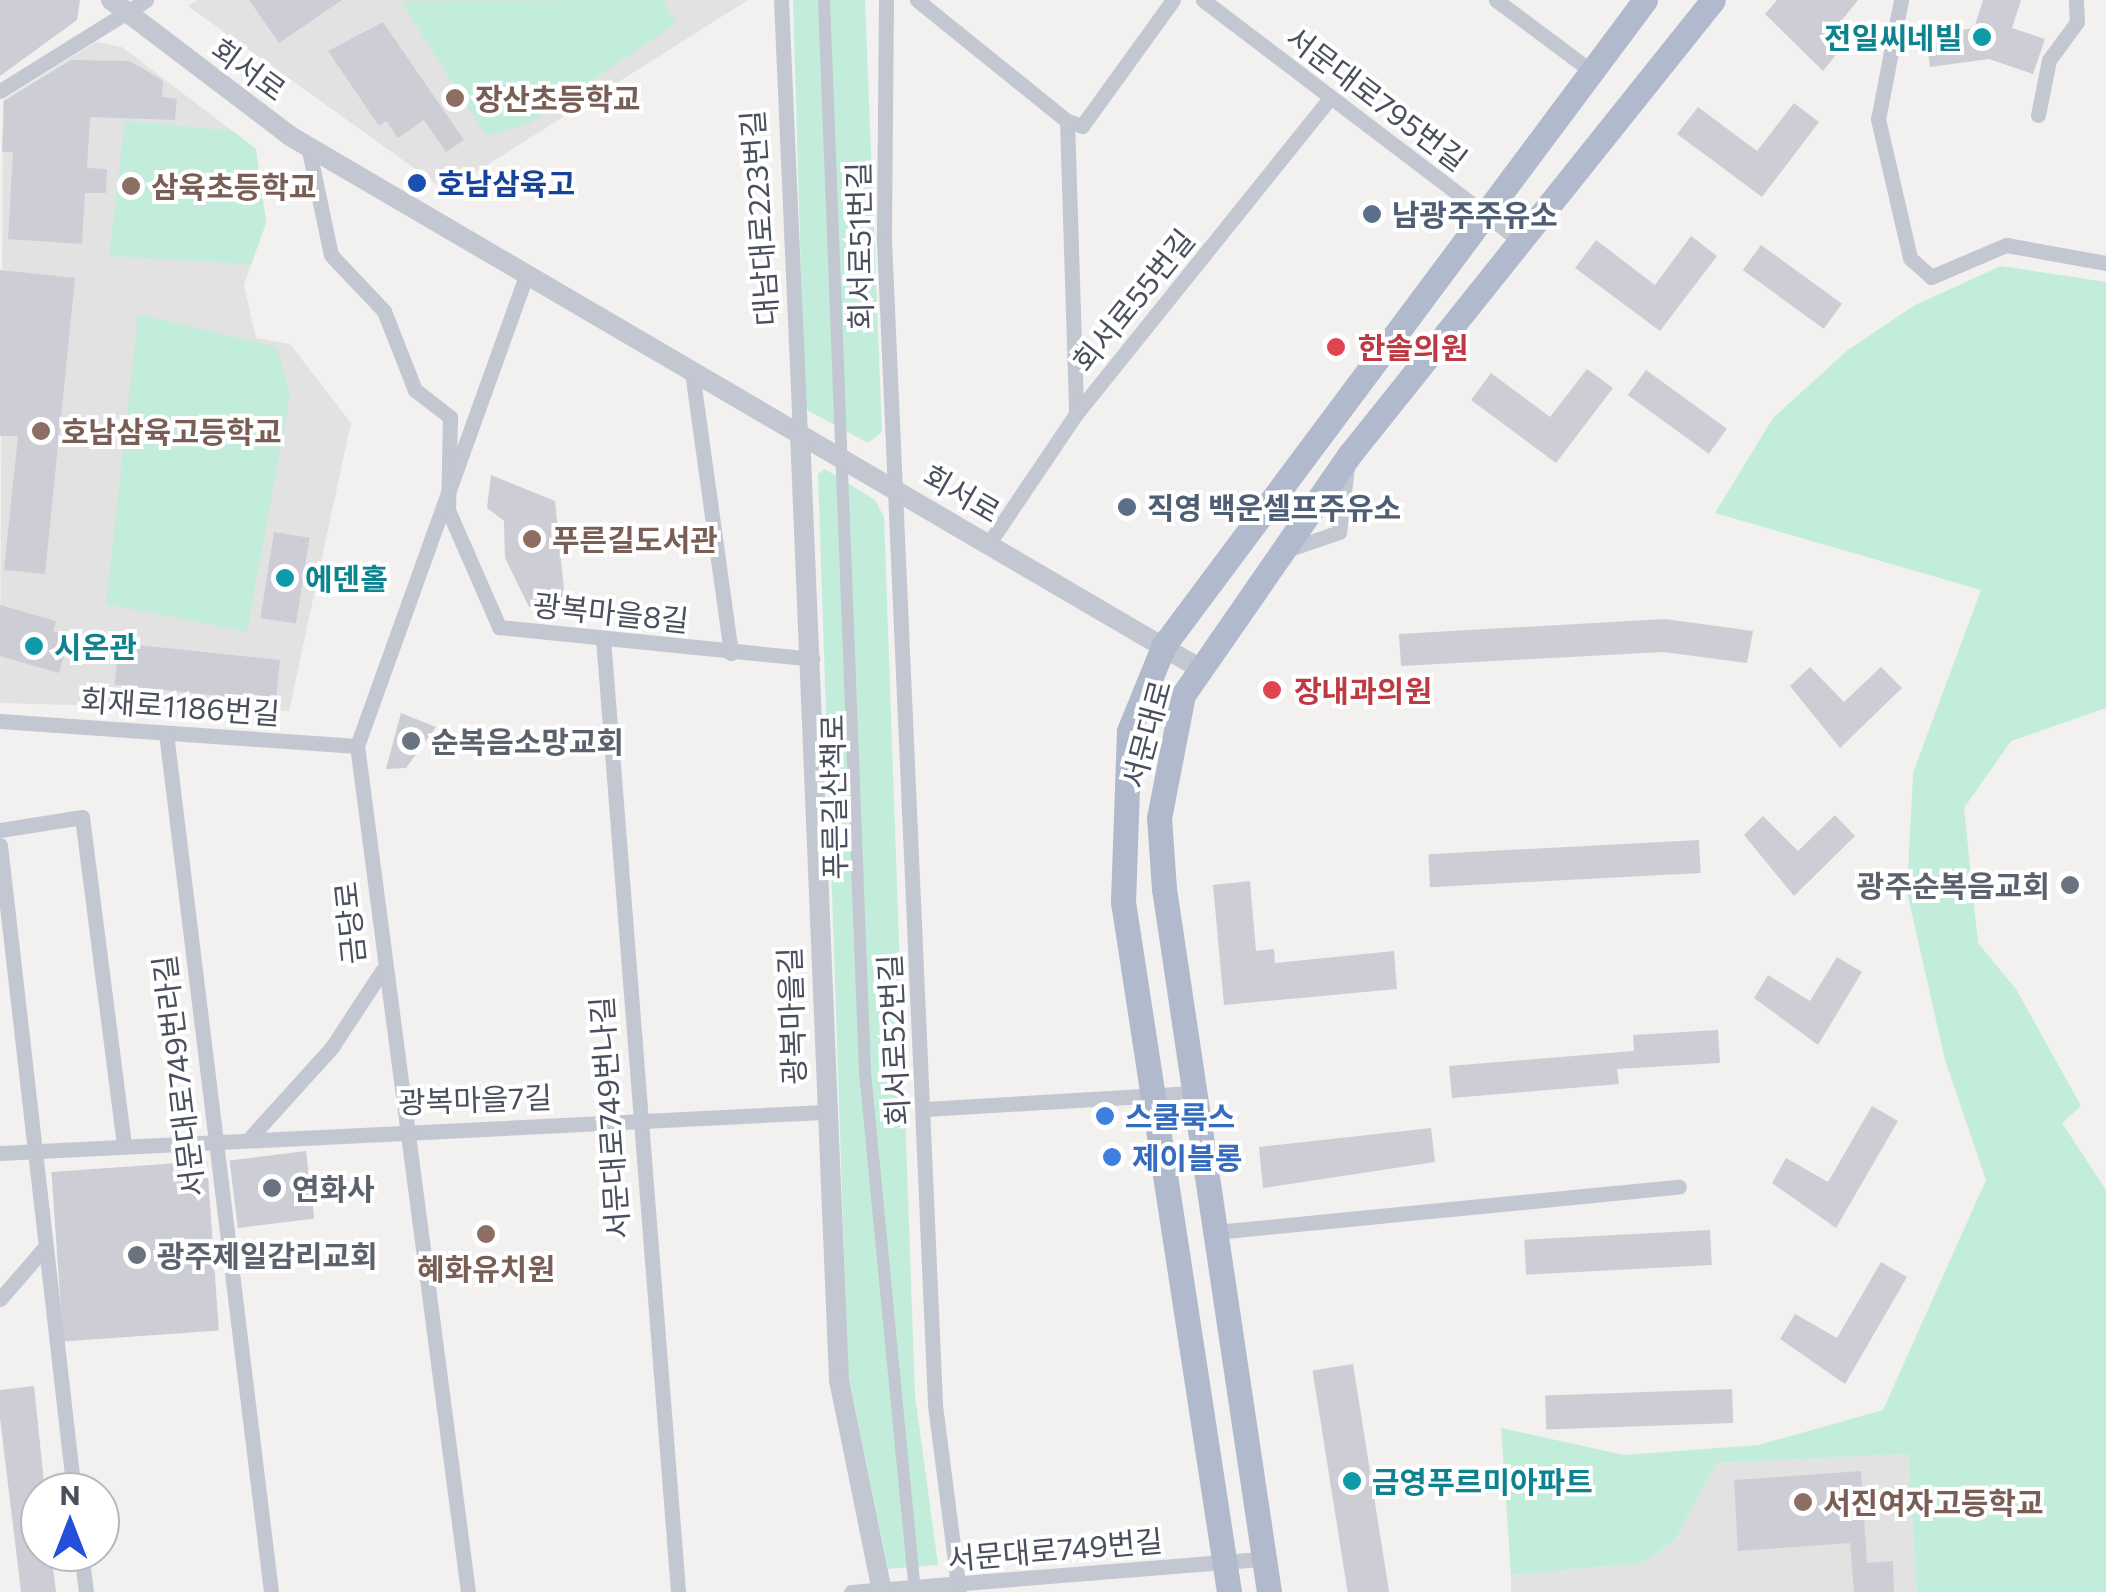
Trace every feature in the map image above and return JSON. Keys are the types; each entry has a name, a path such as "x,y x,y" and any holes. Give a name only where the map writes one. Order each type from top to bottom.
{"main road":[{"name":"서문대로","path":"1229,1592 1152,1096 1121,818 1129,731 1164,645 1586,68 1645,0"},
{"name":"서문대로","path":"1269,1592 1194,1093 1160,818 1183,695 1266,566 1350,454 1712,0"}],"street":[{"path":"0,91 116,7 146,0"},
{"name":"대남대로223번길","path":"781,0 800,433"},
{"name":"푸른길산책로","path":"824,0 836,451 856,704 865,1072 914,1590"},
{"name":"회서로51번길","path":"886,0 884,240 898,491"},
{"path":"917,0 1066,122 1082,126 1173,0"},
{"name":"서문대로795번길","path":"1203,0 1519,240"},
{"path":"1496,0 1586,68"},
{"path":"1901,0 1878,120 1910,258 1931,277 2006,245 2106,263"},
{"path":"2038,115 2049,60 2077,22 2076,0"},
{"name":"회서로","path":"116,7 308,146 692,372 836,451 1199,668"},
{"name":"회서로55번길","path":"989,543 1076,414 1330,98"},
{"path":"1066,122 1076,414"},
{"path":"308,146 331,255 384,312 415,390 450,418 448,510"},
{"name":"금당로","path":"468,1592 400,1130 357,746 448,510 527,274"},
{"name":"광복마을8길","path":"692,372 731,652"},
{"name":"광복마을길","path":"800,433 812,659 824,1112 843,1407 882,1591"},
{"path":"1266,566 1339,532 1350,454"},
{"name":"회서로52번길","path":"898,491 939,1465 958,1588"},
{"name":"광복마을8길","path":"448,510 490,617 499,627 812,659"},
{"name":"서문대로749번나길","path":"603,638 635,1120 678,1592"},
{"name":"회재로1186번길","path":"0,721 357,746"},
{"name":"서문대로749번라길","path":"166,732 212,1141 271,1592"},
{"path":"0,830 82,818 124,1146"},
{"path":"0,845 72,1472"},
{"path":"248,1139 332,1047 382,971"},
{"path":"925,1109 1194,1093"},
{"name":"광복마을7길","path":"0,1154 400,1130 824,1112"},
{"path":"1216,1232 1678,1187"},
{"path":"0,1298 45,1247"},
{"name":"서문대로749번길","path":"850,1592 958,1588 1264,1559"}],"shaded area":[{"name":"장산초등학교","path":"197,0 748,0 446,191 188,6"},
{"path":"96,42 122,47 256,149 266,223 244,285 256,338 290,344 351,423 289,711 0,703 3,100"},
{"name":"서진여자고등학교","path":"1908,1454 1917,1592 1511,1592 1511,1575 1642,1563 1674,1541 1717,1463"}],"green space":[{"path":"663,0 676,23 529,124 486,136 401,1"},
{"path":"793,0 865,0 882,432 868,443 805,409"},
{"path":"125,121 233,131 256,149 266,223 251,264 109,256"},
{"path":"2001,266 2106,282 2106,708 2011,741 1964,808 1978,943 2016,989 2081,1106 2062,1123 2106,1190 2106,1592 1917,1592 1908,1454 1717,1463 1674,1541 1642,1563 1511,1575 1501,1428 1624,1455 1758,1445 1883,1410 1986,1180 1945,1060 1907,892 1913,773 1981,590 1715,513 1773,418 1848,350 1915,305"},
{"path":"138,314 277,347 290,396 247,632 106,604"},
{"path":"825,469 875,500 884,517 915,1395 938,1565 888,1569 848,1373 818,474"}],"building":[{"path":"0,0 80,0 77,20 0,76"},
{"path":"249,0 342,0 279,43"},
{"path":"1777,0 1858,0 1838,25 1851,36 1823,71 1765,14"},
{"name":"전일씨네빌","path":"1983,0 2021,0 2012,28 2045,39 2033,74 1989,59 1930,67 1926,35 1974,28"},
{"path":"383,22 464,140 446,152 424,120 398,138 386,121 379,126 328,51"},
{"path":"71,60 129,61 149,72 163,81 162,97 177,99 175,120 90,117 87,168 107,169 106,193 85,193 82,244 8,239 13,152 2,152 4,101"},
{"path":"1794,103 1819,122 1762,197 1677,134 1698,107 1757,151"},
{"path":"1691,236 1717,256 1660,331 1575,268 1596,240 1655,285"},
{"path":"1761,245 1842,304 1824,329 1743,270"},
{"path":"0,270 75,278 45,574 4,570 18,436 0,436"},
{"path":"1587,369 1613,388 1556,463 1471,400 1491,373 1550,417"},
{"path":"1646,370 1727,429 1709,454 1628,395"},
{"name":"푸른길도서관","path":"491,475 555,501 566,610 529,607 505,558 504,521 487,508"},
{"name":"에덴홀","path":"274,532 310,538 296,624 260,618"},
{"name":"시온관","path":"0,605 56,621 53,631 70,636 59,673 0,656"},
{"path":"1665,619 1753,631 1747,663 1663,652 1401,666 1399,634"},
{"path":"119,643 280,660 276,702 115,685"},
{"path":"1810,667 1844,702 1881,667 1902,688 1840,748 1790,686"},
{"name":"순복음소망교회","path":"401,713 436,727 406,768 386,769"},
{"path":"1835,815 1855,836 1794,896 1744,835 1763,816 1798,851"},
{"path":"1699,840 1701,873 1430,887 1428,854"},
{"path":"1250,881 1256,951 1274,949 1275,963 1394,951 1397,989 1224,1005 1213,885"},
{"path":"1837,957 1862,972 1818,1045 1754,998 1768,975 1810,1001"},
{"path":"1718,1030 1720,1063 1617,1069 1619,1084 1452,1098 1449,1066 1634,1051 1633,1035"},
{"path":"1872,1106 1898,1121 1836,1228 1772,1183 1786,1158 1828,1182"},
{"path":"1431,1128 1435,1162 1263,1188 1259,1147"},
{"name":"연화사","path":"306,1151 314,1218 238,1228 230,1160"},
{"name":"광주제일감리교회","path":"207,1161 219,1331 63,1341 51,1172"},
{"path":"1710,1230 1712,1265 1526,1275 1524,1240"},
{"path":"1881,1262 1907,1277 1845,1384 1780,1339 1795,1314 1837,1338"},
{"name":"금영푸르미아파트","path":"1353,1364 1389,1592 1348,1592 1313,1370"},
{"path":"34,1386 43,1472 20,1472 20,1572 54,1572 56,1592 21,1592 0,1390"},
{"path":"1732,1389 1733,1423 1546,1430 1545,1396"},
{"path":"1861,1471 1867,1563 1893,1561 1894,1592 1854,1592 1850,1543 1738,1551 1734,1480"}],"place":[{"name":"전일씨네빌","path":"1982,37"},
{"name":"장산초등학교","path":"455,98"},
{"name":"호남삼육고","path":"417,183"},
{"name":"삼육초등학교","path":"131,186"},
{"name":"남광주주유소","path":"1372,214"},
{"name":"한솔의원","path":"1336,347"},
{"name":"호남삼육고등학교","path":"41,431"},
{"name":"직영 백운셀프주유소","path":"1127,507"},
{"name":"푸른길도서관","path":"532,539"},
{"name":"에덴홀","path":"285,578"},
{"name":"시온관","path":"34,646"},
{"name":"장내과의원","path":"1272,690"},
{"name":"순복음소망교회","path":"411,741"},
{"name":"광주순복음교회","path":"2070,885"},
{"name":"스쿨룩스","path":"1105,1116"},
{"name":"제이블롱","path":"1112,1157"},
{"name":"연화사","path":"272,1188"},
{"name":"혜화유치원","path":"486,1234"},
{"name":"광주제일감리교회","path":"137,1255"},
{"name":"금영푸르미아파트","path":"1352,1481"},
{"name":"서진여자고등학교","path":"1803,1502"}]}
